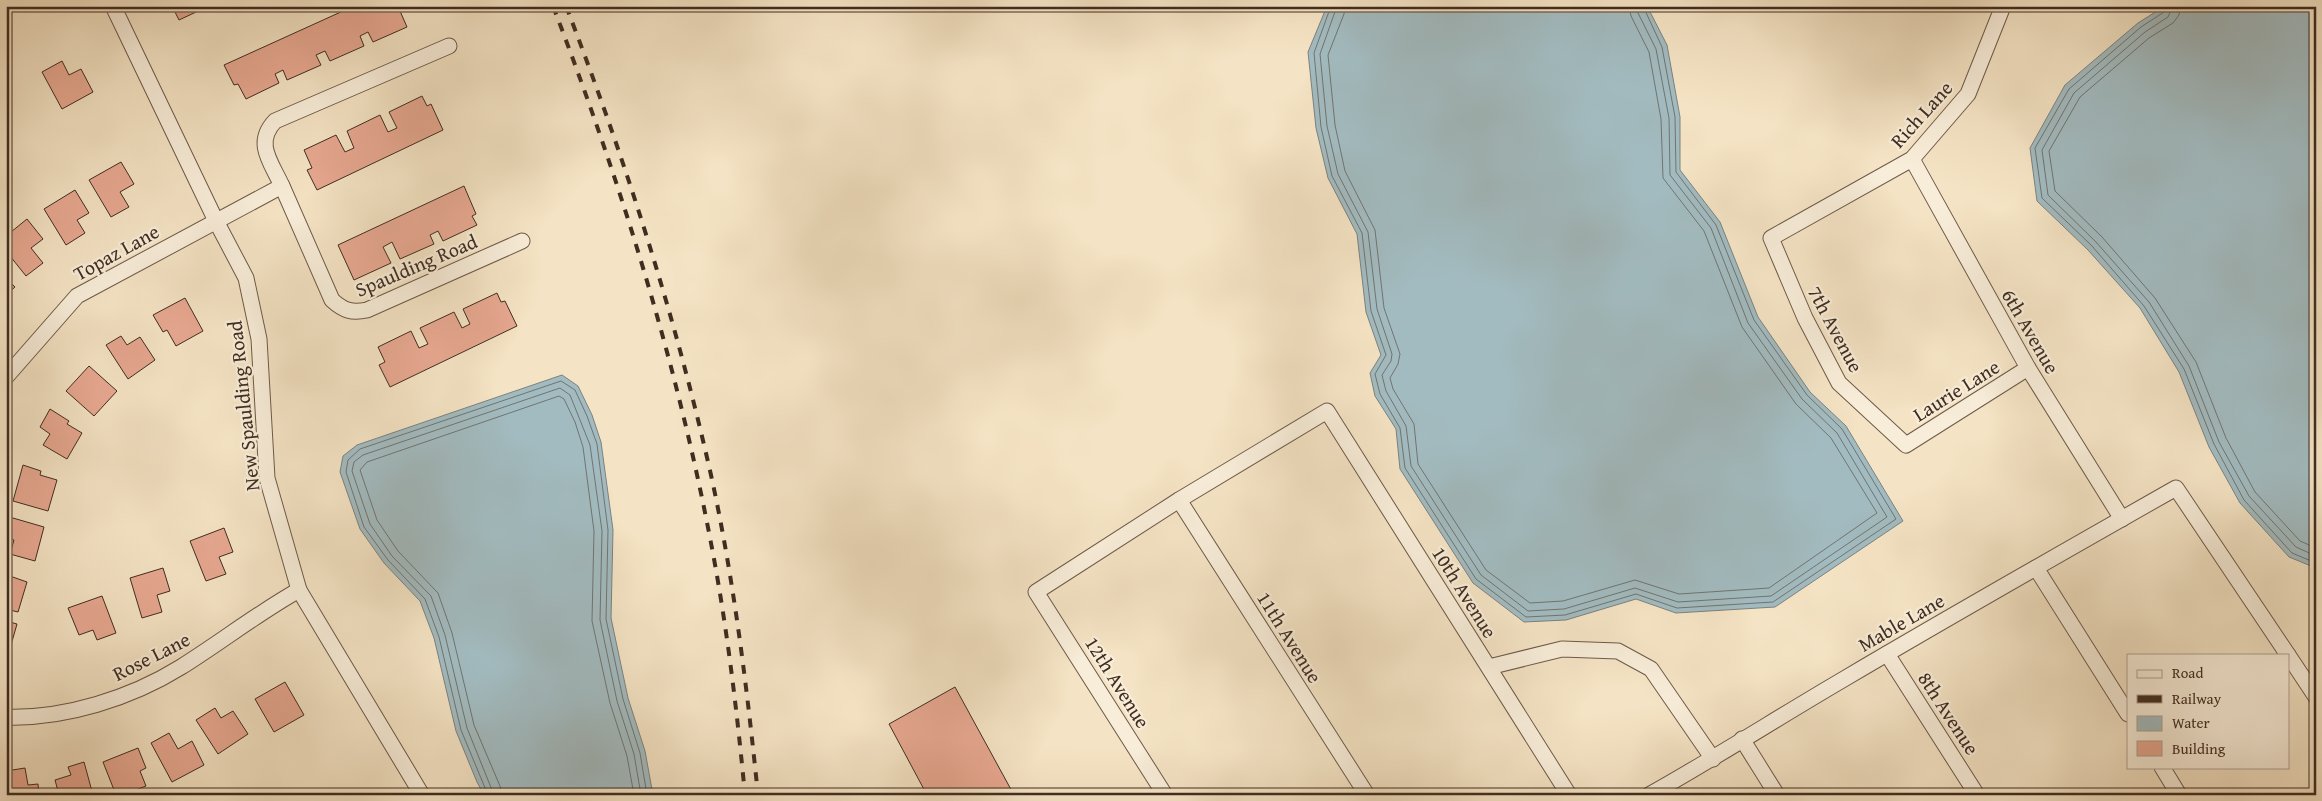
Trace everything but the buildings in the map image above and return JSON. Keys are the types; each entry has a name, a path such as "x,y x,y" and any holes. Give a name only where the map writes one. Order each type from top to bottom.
{"street":[{"name":"New Spaulding Road","path":"114,6 216,221 246,278 259,339 267,478 299,590 422,795"},
{"name":"Rich Lane","path":"1771,238 1912,160 1968,94 2003,6"},
{"name":"Spaulding Road","path":"449,46 275,121 266,130 264,138 265,147 332,300 341,309 354,313 367,310 522,241"},
{"name":"6th Avenue","path":"1912,160 2028,368 2122,519"},
{"path":"216,221 282,186"},
{"name":"Topaz Lane","path":"6,377 77,296 216,221"},
{"name":"7th Avenue","path":"1771,238 1805,318 1839,383 1906,445"},
{"name":"Laurie Lane","path":"1906,445 2028,368"},
{"name":"10th Avenue","path":"1179,500 1327,410 1569,795"},
{"name":"Mable Lane","path":"1649,795 1713,759 1742,739 1887,654 2176,488 2287,654"},
{"name":"12th Avenue","path":"1165,795 1036,592 1179,500"},
{"name":"11th Avenue","path":"1179,500 1367,795"},
{"path":"2036,568 2127,712"},
{"name":"Rose Lane","path":"6,717 58,713 100,702 145,686 179,668 299,590"},
{"path":"1489,667 1562,649 1618,651 1652,669 1713,759"},
{"name":"8th Avenue","path":"1887,654 1978,795"},
{"path":"2290,657 2310,677 2316,697"},
{"path":"1742,739 1777,795"},
{"path":"2163,768 2179,795"}],"water":[{"path":"1327,6 1647,6 1667,45 1680,117 1680,170 1720,222 1758,317 1810,392 1846,426 1903,521 1775,607 1676,613 1636,599 1566,620 1524,622 1473,583 1400,469 1396,429 1375,396 1370,373 1381,355 1366,312 1357,234 1328,178 1316,128 1308,52"},
{"path":"2165,6 2316,6 2316,568 2289,557 2240,503 2209,447 2179,372 2140,308 2088,250 2037,201 2030,148 2065,85 2138,23"},
{"path":"562,375 578,386 592,415 601,442 613,530 611,618 628,698 645,751 653,795 484,795 456,731 434,638 420,601 384,563 360,529 340,472 343,456 357,445"}],"railway":[{"path":"553,6 578,72 623,204 644,271 681,406 697,474 722,606 735,700 745,795"},
{"path":"566,6 608,121 647,238 697,415 711,475 733,594 758,795"}]}
